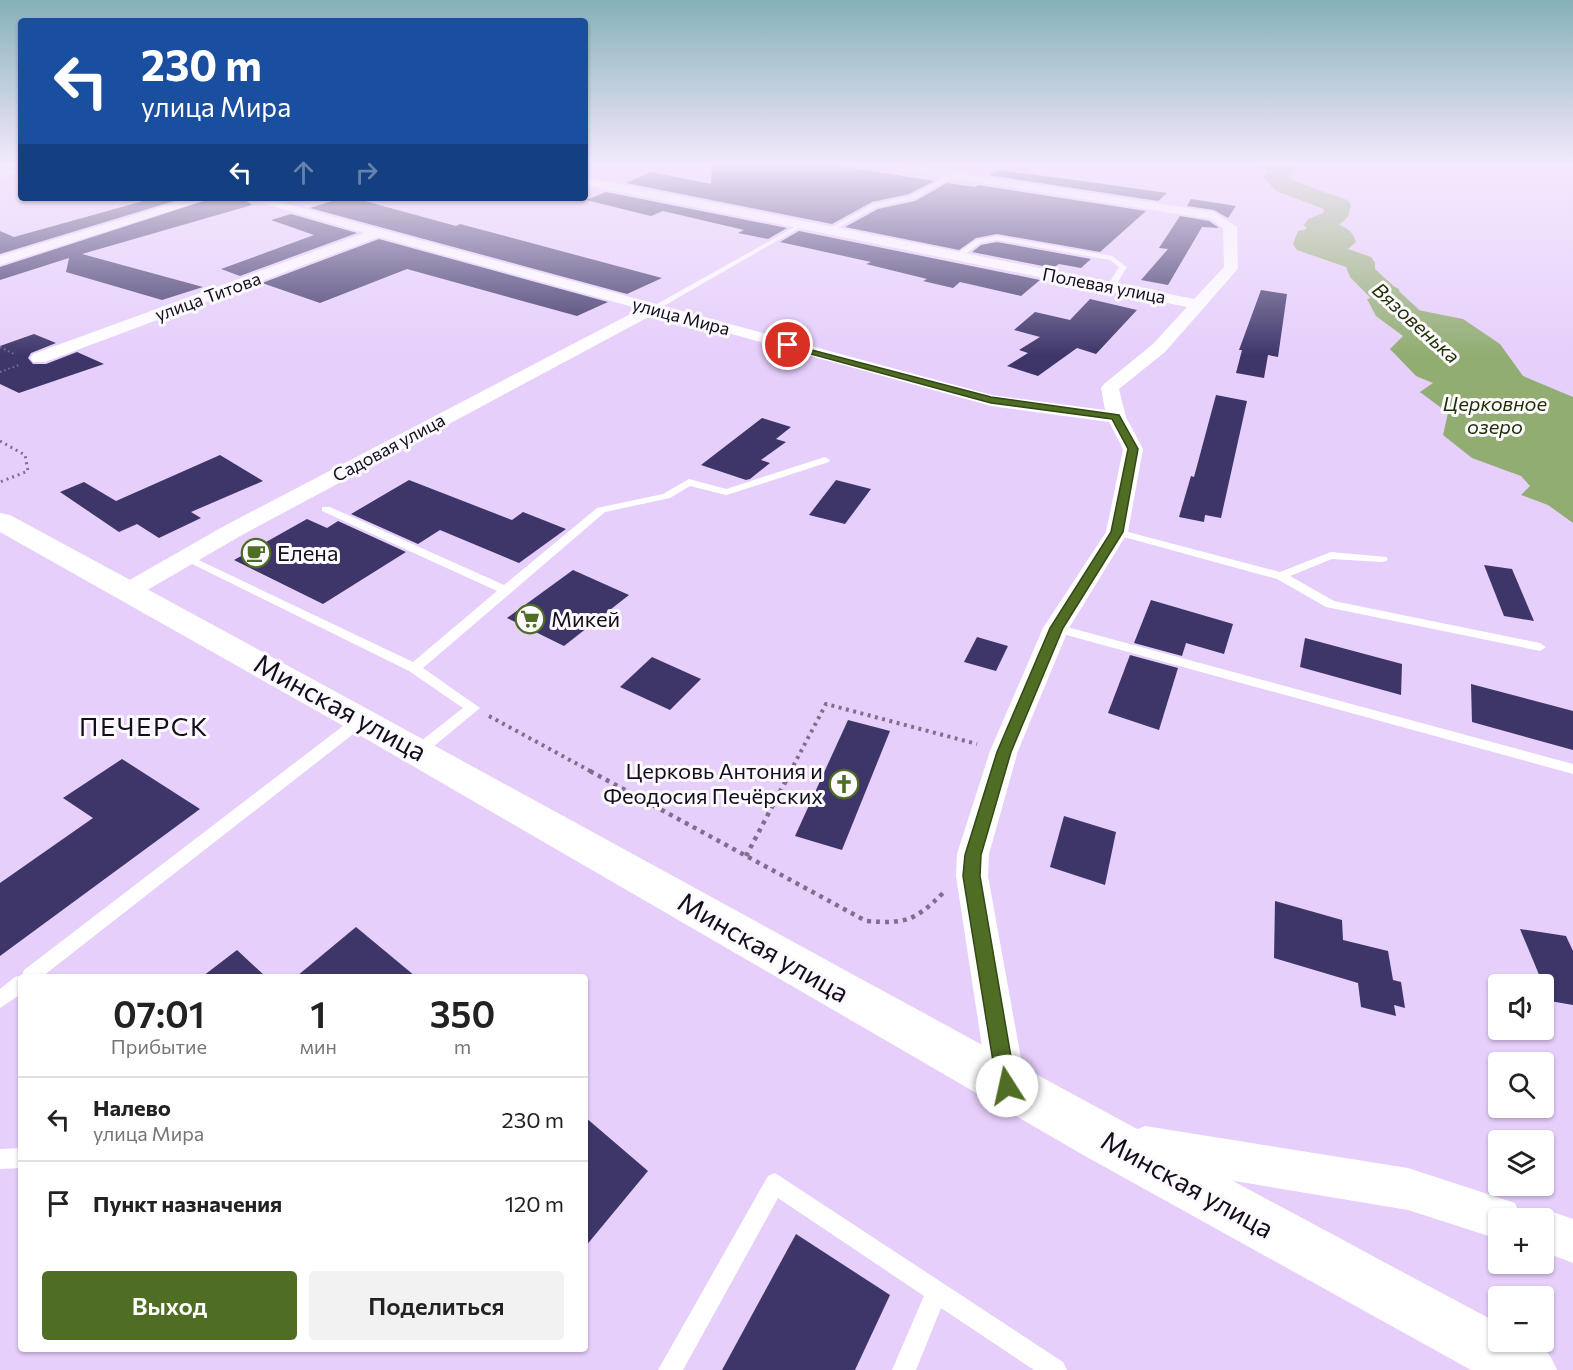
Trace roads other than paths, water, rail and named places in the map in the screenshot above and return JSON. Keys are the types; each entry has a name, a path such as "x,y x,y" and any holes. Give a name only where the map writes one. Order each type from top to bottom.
{"main road":[{"name":"Минская улица","path":"0,521 361,720 1102,1139 1528,1370"}],"street":[{"path":"0,261 108,228"},
{"name":"улица Мира","path":"359,228 991,400 1116,417"},
{"name":"Полевая улица","path":"811,228 1199,306"},
{"path":"1007,1086 972,876 973,855 1004,752 1056,628 1117,532 1133,449 1116,417 1110,388 1159,348 1231,268 1230,228"},
{"name":"улица Титова","path":"39,358 220,293 377,233"},
{"name":"Садовая улица","path":"128,591 184,557 652,309"},
{"path":"1102,1139 1408,1189 1488,1214"},
{"path":"1554,1235 1573,1241"}],"lane":[{"path":"652,309 797,228"},
{"path":"828,231 834,228"},
{"path":"956,257 978,240 997,238 1112,258 1123,267 1110,288"},
{"path":"414,668 601,510 666,496 689,482 726,492 825,460"},
{"path":"326,509 505,590"},
{"path":"1117,532 1281,576 1330,604 1540,647"},
{"path":"1281,576 1331,555 1382,559"},
{"path":"184,557 414,668 473,708 417,752"},
{"path":"1056,628 1573,769"},
{"path":"33,974 361,720"},
{"path":"0,1000 18,985"},
{"path":"0,1160 18,1158"},
{"path":"670,1370 775,1183 1055,1370"},
{"path":"904,1370 938,1291"}],"water":[{"name":"Церковное озеро","path":"1357,275 1371,275 1399,289 1400,299 1408,308 1463,319 1500,344 1523,376 1573,397 1573,523 1548,505 1521,495 1530,486 1521,476 1472,458 1443,435 1448,413 1420,392 1433,383 1416,376 1390,349 1403,336 1376,316 1367,299 1379,296"}],"waterway":[{"name":"Вязовенька","path":"1324,228 1340,235 1342,242 1308,237 1307,244 1361,263 1360,271 1418,327"}],"place":[{"name":"Елена","path":"256,553"},
{"name":"Микей","path":"530,619"},
{"name":"Церковь Антония и Феодосия Печёрских","path":"844,784"}],"district":[{"name":"ПЕЧЕРСК","path":"144,727"}]}
